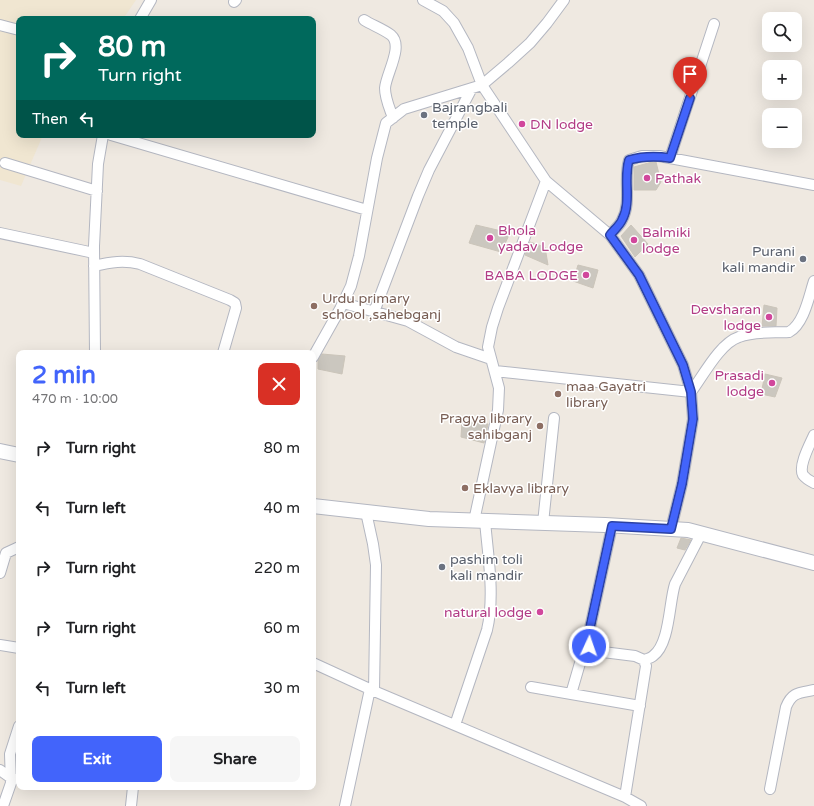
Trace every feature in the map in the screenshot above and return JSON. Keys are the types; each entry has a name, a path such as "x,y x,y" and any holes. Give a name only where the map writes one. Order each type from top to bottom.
{"main road":[{"path":"0,451 16,454"},
{"path":"316,506 429,519 688,530 814,563"}],"street":[{"path":"142,16 151,0"},
{"path":"423,0 443,11 454,23 468,48 482,85 546,181 610,235 639,275 683,365 691,392 693,419 682,484 671,529"},
{"path":"316,352 351,286 359,256 376,158 386,123 404,110 482,85 530,43 564,0"},
{"path":"364,20 392,36 396,44 385,91 393,118"},
{"path":"670,158 714,24"},
{"path":"0,26 16,29"},
{"path":"374,312 429,170 472,88"},
{"path":"96,350 94,253 98,164 102,138"},
{"path":"121,138 367,210"},
{"path":"610,235 622,220 626,209 627,169 629,160 642,156 660,156 814,185"},
{"path":"5,163 97,191"},
{"path":"455,725 487,630 490,616 490,587 480,521 498,410 499,388 488,347 498,308 546,181"},
{"path":"0,233 94,253"},
{"path":"94,266 114,262 131,262 140,264 235,303 236,308 224,350"},
{"path":"691,392 723,348 730,341 739,336 789,332 795,329 802,315 814,281"},
{"path":"343,303 408,321 456,347 492,359"},
{"path":"495,371 691,392"},
{"path":"543,523 554,418"},
{"path":"814,435 801,468 802,474 814,483"},
{"path":"345,806 372,690 376,565 374,544 366,512"},
{"path":"571,694 588,637 612,526"},
{"path":"588,637 589,646 595,651 635,656 644,660 652,657 660,647 668,623 672,593 675,584 701,534"},
{"path":"0,573 3,551 16,548"},
{"path":"0,645 16,648"},
{"path":"625,797 646,666 644,660"},
{"path":"316,664 372,690 625,797 641,806"},
{"path":"531,687 640,706"},
{"path":"770,789 786,707 790,699 795,694 814,690"},
{"path":"3,806 15,779 10,754 16,735"},
{"path":"0,770 15,779"},
{"path":"131,806 133,790"}],"shaded area":[{"path":"0,0 136,0 125,16 16,16 16,138 42,138 21,186 0,180"}],"building":[{"name":"Pathak","path":"656,162 661,182 656,190 634,190 634,167"},
{"name":"Bhola yadav Lodge","path":"476,225 510,233 501,252 469,243"},
{"name":"Balmiki lodge","path":"631,225 648,244 635,257 621,236"},
{"path":"530,242 545,247 548,265 525,255"},
{"name":"BABA LODGE","path":"578,265 598,270 593,288 573,281"},
{"name":"Devsharan lodge","path":"764,305 777,308 776,326 762,326"},
{"path":"322,354 345,356 342,374 318,369 318,360"},
{"name":"Prasadi lodge","path":"765,374 782,378 775,397 761,394"},
{"path":"462,422 488,424 484,443 461,437"},
{"path":"681,538 691,540 685,550 677,548"}],"place":[{"name":"Bajrangbali temple","path":"424,115"},
{"name":"DN lodge","path":"522,124"},
{"name":"Pathak","path":"647,178"},
{"name":"Bhola yadav Lodge","path":"490,238"},
{"name":"Balmiki lodge","path":"634,240"},
{"name":"Purani kali mandir","path":"803,259"},
{"name":"BABA LODGE","path":"586,275"},
{"name":"Urdu primary school ,sahebganj","path":"314,306"},
{"name":"Devsharan lodge","path":"769,317"},
{"name":"Prasadi lodge","path":"772,383"},
{"name":"maa Gayatri library","path":"558,394"},
{"name":"Pragya library sahibganj","path":"540,426"},
{"name":"Eklavya library","path":"465,488"},
{"name":"pashim toli kali mandir","path":"442,567"},
{"name":"natural lodge","path":"540,612"}],"route":[{"path":"589,646 588,637 612,526 671,529 682,484 693,419 691,392 683,365 639,275 610,235 622,220 626,209 627,169 629,160 642,156 660,156 670,158 690,98"}]}
